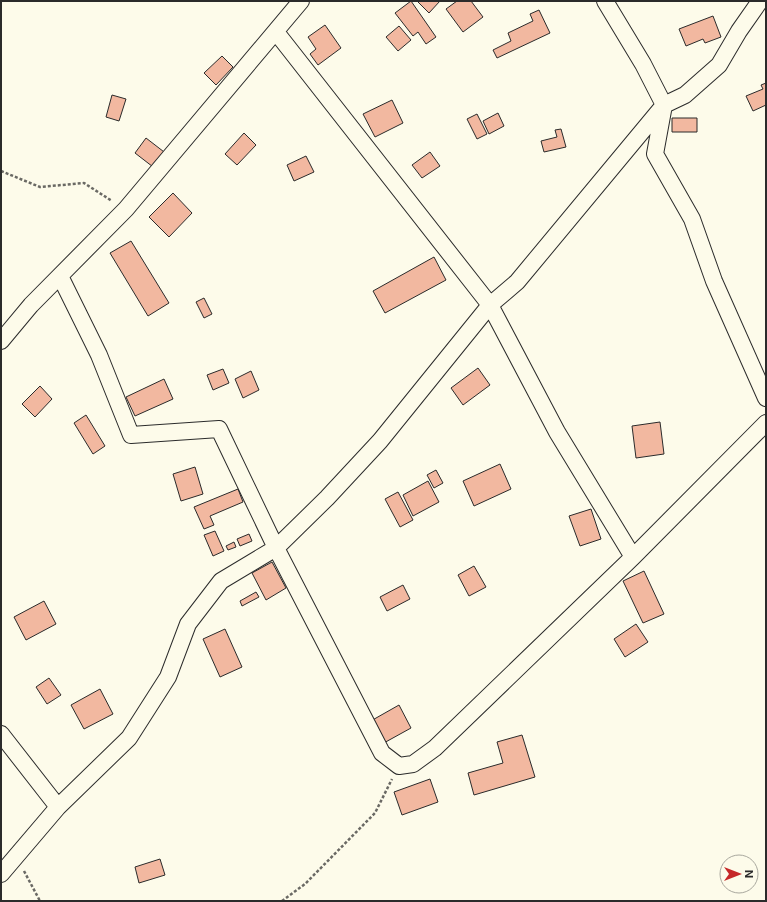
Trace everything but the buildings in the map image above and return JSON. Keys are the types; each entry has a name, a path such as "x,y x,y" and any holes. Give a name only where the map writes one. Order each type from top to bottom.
{"street":[{"path":"1,341 31,305 126,209 301,1"},
{"path":"605,1 644,64 664,105 655,154 692,219 714,281 766,398"},
{"path":"1,874 58,807 129,738 168,677 188,624 221,581 276,548 380,441 490,305 517,282 664,105 685,96 719,65 739,31 760,1"},
{"path":"276,32 490,305 557,432 633,557"},
{"path":"60,276 99,355 131,436 219,429 276,548 382,753 398,766 413,764 435,748 633,557 766,423"},
{"path":"1,734 58,807"}],"path":[{"path":"1,171 40,187 84,183 126,209"},
{"path":"282,901 305,884 376,813 398,766"},
{"path":"17,856 40,901"}]}
